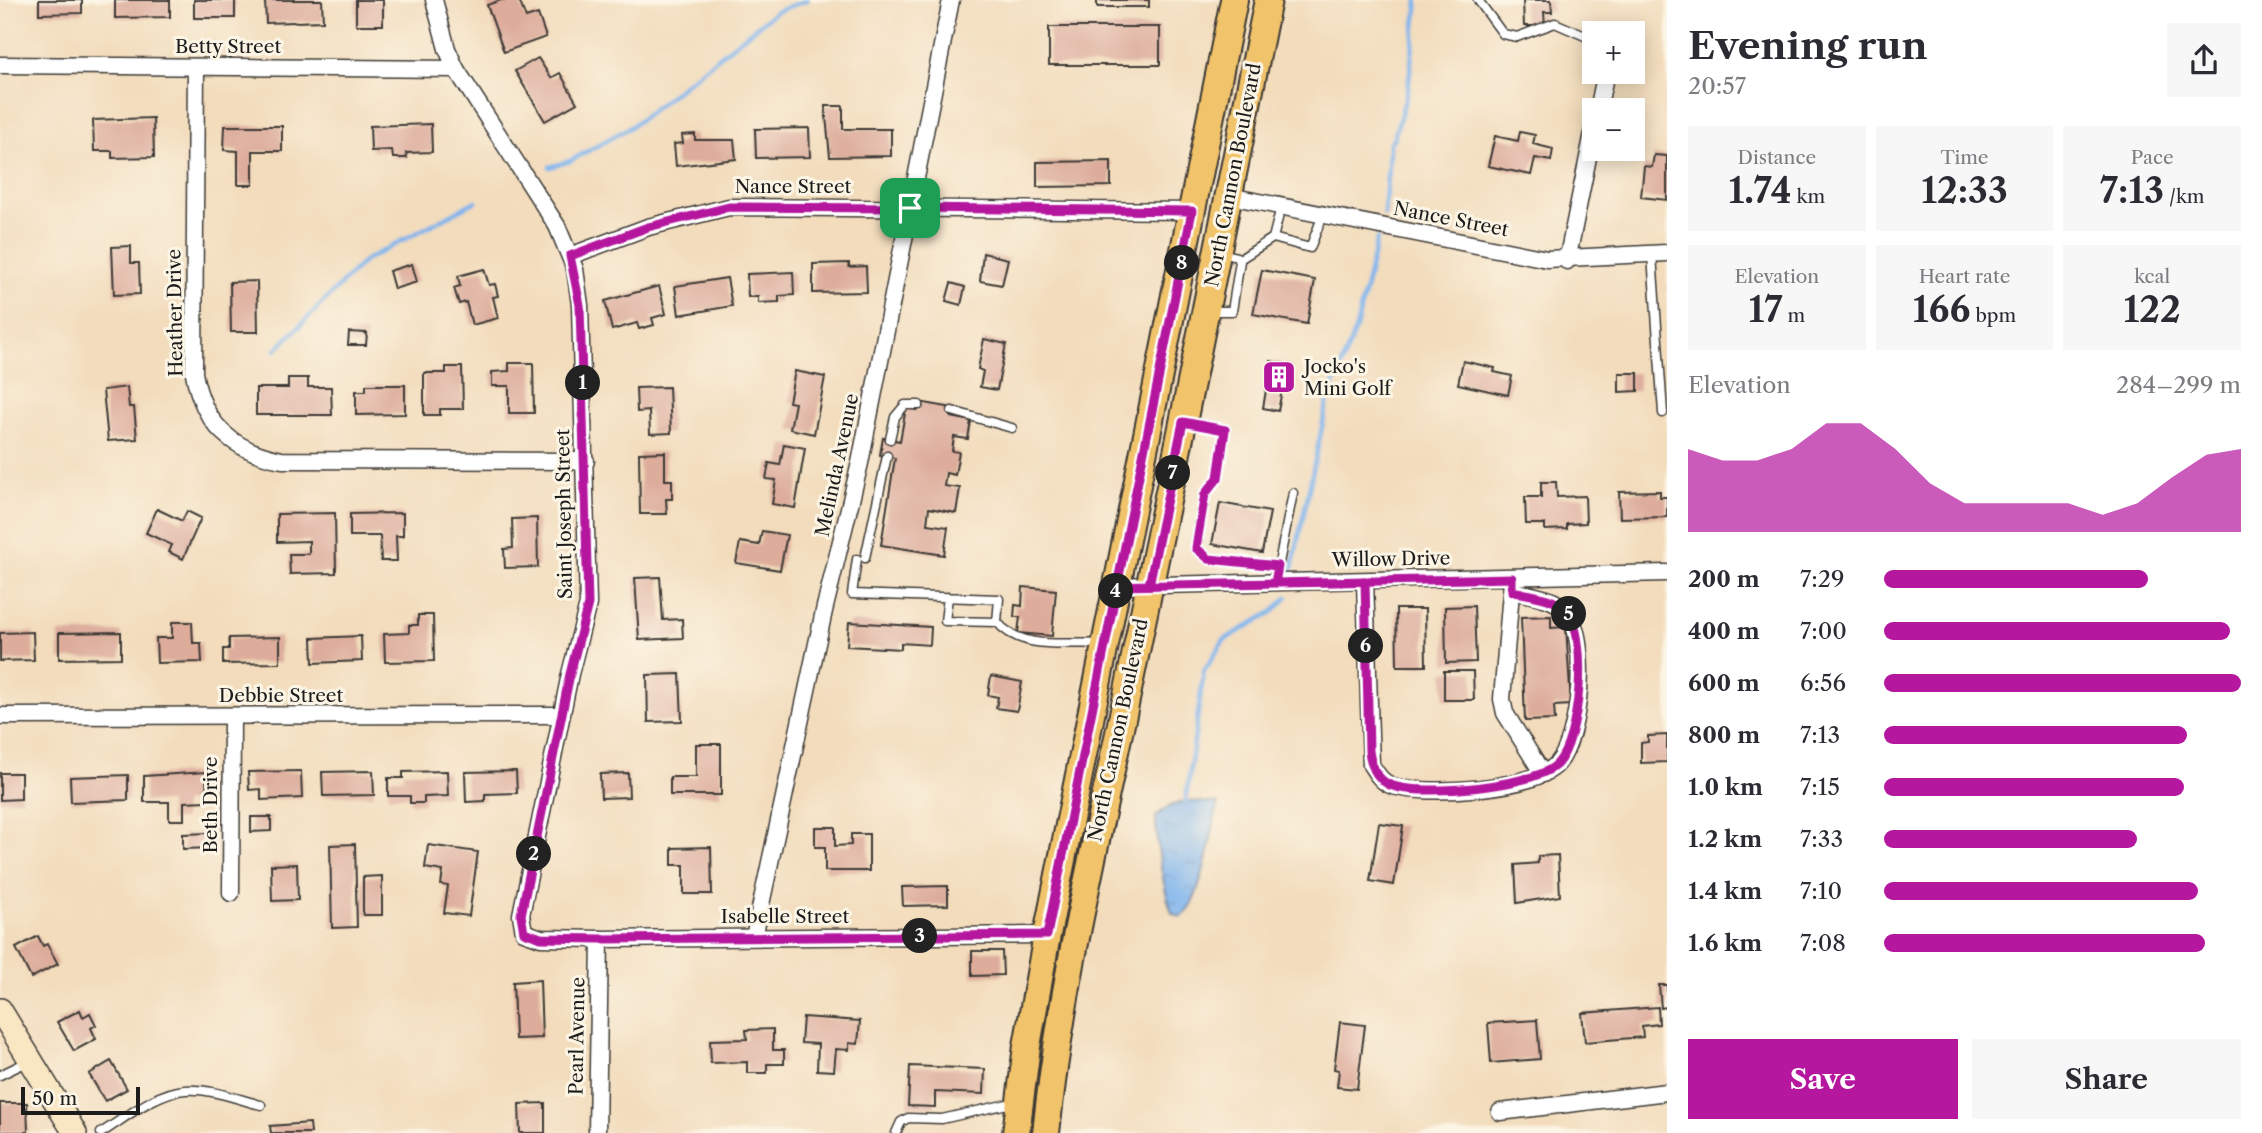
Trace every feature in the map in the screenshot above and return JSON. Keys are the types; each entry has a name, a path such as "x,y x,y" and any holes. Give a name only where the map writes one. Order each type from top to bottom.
{"main road":[{"name":"North Cannon Boulevard","path":"1016,1133 1047,935 1234,0"},
{"name":"North Cannon Boulevard","path":"1046,1133 1051,1077 1074,946 1205,310 1228,255 1229,196 1268,0"}],"street":[{"name":"Saint Joseph Street","path":"434,0 447,50 456,69 556,226 570,256 580,305 588,604 521,915 524,932"},
{"name":"Melinda Avenue","path":"754,937 824,611 860,463 951,0"},
{"name":"Betty Street","path":"0,65 456,69"},
{"name":"Heather Drive","path":"196,67 194,373 198,398 214,422 233,442 256,455 282,460 586,461"},
{"path":"1567,261 1587,161"},
{"name":"Nance Street","path":"1229,196 1567,261 1659,254"},
{"name":"Nance Street","path":"570,256 648,227 729,207 1192,211"},
{"name":"Willow Drive","path":"1117,586 1276,575 1365,581 1512,584 1667,573"},
{"path":"1365,581 1369,751 1371,765 1379,778 1392,786 1467,789 1518,782 1544,775 1558,764 1577,706 1580,663 1575,622 1565,608 1512,584 1502,699 1504,713 1544,775"},
{"name":"Debbie Street","path":"0,716 562,715"},
{"name":"Beth Drive","path":"231,893 232,716"},
{"name":"Isabelle Street","path":"524,932 541,938 600,939 1047,935"},
{"name":"Pearl Avenue","path":"597,1133 600,939"},
{"path":"0,1010 75,1133"},
{"path":"1500,1112 1667,1092"}],"lane":[{"path":"1478,0 1503,34 1517,37 1555,23 1582,35"},
{"path":"1273,238 1281,207"},
{"path":"1228,255 1273,238 1310,248 1323,215"},
{"path":"1659,254 1663,413"},
{"path":"890,439 900,409 905,405 919,405"},
{"path":"952,411 1012,428"},
{"path":"1183,422 1225,430 1218,478 1205,494 1196,548 1209,559 1276,575 1293,493"},
{"path":"887,457 852,594 999,599 997,622"},
{"path":"948,597 945,621 997,622 1012,636 1029,642 1105,645"},
{"path":"0,1075 30,1060"},
{"path":"101,1133 152,1103 183,1090 212,1092 261,1105"},
{"path":"896,1133 901,1122 908,1118 942,1119 1020,1102"}],"water":[{"path":"1185,801 1218,803 1195,898 1181,917 1172,913 1166,890 1156,816 1168,807"}],"building":[{"path":"39,0 82,0 82,13 39,14"},
{"path":"115,0 170,0 170,17 115,18"},
{"path":"194,0 235,0 235,18 194,18"},
{"path":"265,0 322,0 323,21 266,23"},
{"path":"356,0 383,0 383,25 356,25"},
{"path":"501,0 519,0 526,18 538,14 546,37 504,52 487,5"},
{"path":"1097,0 1149,0 1149,7 1097,7"},
{"path":"1523,0 1551,0 1552,12 1544,12 1545,26 1524,26"},
{"path":"1049,27 1160,27 1160,65 1049,65"},
{"path":"538,58 551,78 560,73 577,103 545,121 515,71"},
{"path":"825,106 843,106 843,129 891,129 891,156 830,157"},
{"path":"153,118 154,157 112,158 112,151 94,151 93,120"},
{"path":"431,124 432,152 406,153 407,158 393,158 392,150 371,151 370,126"},
{"path":"225,126 282,126 282,151 253,151 253,185 238,185 238,151 224,150"},
{"path":"809,128 810,157 756,158 755,129"},
{"path":"1520,132 1535,135 1533,144 1553,149 1551,161 1535,158 1531,175 1488,166 1495,136 1518,141"},
{"path":"695,134 695,140 734,140 736,159 676,166 674,144 683,143 682,135"},
{"path":"1654,155 1667,156 1667,200 1641,197 1644,166 1652,167"},
{"path":"1111,161 1111,186 1037,187 1037,162"},
{"path":"131,246 131,263 139,263 140,294 114,295 112,247"},
{"path":"983,253 1008,259 1002,285 980,281"},
{"path":"849,263 849,267 866,266 867,292 813,293 813,264"},
{"path":"412,264 417,282 394,289 389,271"},
{"path":"484,269 489,285 495,284 498,296 493,297 498,318 472,325 466,302 459,304 454,288 460,286 458,276"},
{"path":"1262,270 1315,280 1307,324 1253,314"},
{"path":"793,272 794,295 779,296 779,302 758,303 758,297 748,297 747,274"},
{"path":"727,278 732,306 679,315 675,286"},
{"path":"257,281 258,332 231,332 230,282"},
{"path":"951,283 965,287 961,305 946,301"},
{"path":"659,286 666,314 652,318 654,325 639,329 637,323 612,330 605,301"},
{"path":"349,332 367,333 366,345 348,345"},
{"path":"984,339 1006,344 997,390 980,387 983,371 978,369"},
{"name":"Jocko's Mini Golf","path":"1271,361 1292,365 1287,391 1282,390 1278,411 1263,408"},
{"path":"1463,361 1495,368 1494,372 1512,376 1508,395 1458,384"},
{"path":"509,363 533,363 534,413 509,413 509,386 492,386 492,372 509,371"},
{"path":"446,367 462,367 463,409 440,409 440,415 424,415 424,373 446,373"},
{"path":"795,371 825,377 814,434 790,429 795,403 789,402"},
{"path":"1619,373 1638,373 1638,391 1619,392"},
{"path":"288,378 308,378 308,387 331,387 332,415 256,415 256,388 288,388"},
{"path":"366,385 405,385 405,414 356,415 356,391 366,391"},
{"path":"127,387 129,407 134,407 137,439 108,441 103,390"},
{"path":"669,387 671,433 650,434 649,411 637,412 636,388"},
{"path":"919,402 953,408 951,417 971,421 968,439 954,437 952,451 959,452 955,475 946,473 944,486 960,488 956,513 929,508 927,524 948,527 944,555 881,545 895,458 880,455 883,438 900,441 906,408 918,410"},
{"path":"784,444 805,448 795,508 772,504 776,480 766,479 769,463 780,465"},
{"path":"665,452 665,480 672,480 672,499 666,499 667,514 640,514 639,453"},
{"path":"1541,482 1556,482 1557,497 1585,496 1586,523 1567,524 1567,529 1545,530 1545,524 1526,524 1525,497 1541,497"},
{"path":"1660,491 1660,497 1667,497 1667,517 1620,518 1619,492"},
{"path":"1220,503 1270,512 1262,553 1212,544"},
{"path":"157,509 182,521 187,511 201,518 183,559 169,552 172,545 146,533"},
{"path":"335,513 336,573 290,574 289,554 309,554 309,541 277,542 277,514"},
{"path":"403,513 403,536 396,536 397,561 381,561 380,536 350,536 350,514"},
{"path":"537,518 538,567 505,568 504,549 513,548 512,519"},
{"path":"762,531 787,535 780,570 736,563 740,542 759,545"},
{"path":"660,577 663,620 682,619 683,638 639,640 635,578"},
{"path":"1023,587 1056,590 1052,636 1018,633 1020,617 1014,617 1015,605 1022,606"},
{"path":"1474,606 1476,662 1446,663 1445,607"},
{"path":"1396,609 1425,609 1426,666 1397,666"},
{"path":"418,615 433,615 434,661 385,662 384,634 409,633 409,625 418,625"},
{"path":"1551,616 1551,628 1566,627 1571,705 1554,706 1555,720 1525,721 1521,617"},
{"path":"172,622 192,622 193,643 201,643 202,662 157,663 156,638 172,638"},
{"path":"849,622 931,627 930,645 901,643 901,649 847,646"},
{"path":"33,632 34,660 0,661 0,633"},
{"path":"121,632 121,658 59,659 59,633"},
{"path":"361,636 362,661 313,663 312,638"},
{"path":"280,637 280,663 223,664 223,649 229,649 229,638"},
{"path":"1444,671 1473,671 1474,700 1444,700"},
{"path":"680,674 682,721 648,722 647,675"},
{"path":"991,676 1022,682 1017,711 996,708 998,697 988,695"},
{"path":"1667,735 1667,762 1641,763 1641,743 1648,742 1648,736"},
{"path":"696,744 721,744 721,795 670,795 670,777 696,777"},
{"path":"301,771 302,798 261,800 261,789 249,790 248,772"},
{"path":"373,771 374,795 323,796 322,772"},
{"path":"447,771 448,796 424,797 424,803 410,803 410,796 388,796 388,778 403,778 403,772"},
{"path":"516,771 517,793 485,794 485,801 466,802 465,772"},
{"path":"206,772 207,801 184,802 184,820 169,820 169,802 144,802 144,776"},
{"path":"0,773 21,773 21,799 0,800"},
{"path":"628,773 629,797 601,798 600,774"},
{"path":"128,775 128,800 71,802 70,777"},
{"path":"251,817 271,817 271,831 251,832"},
{"path":"1379,823 1403,826 1394,885 1370,881"},
{"path":"815,827 835,827 835,846 851,845 851,834 869,834 869,871 825,871 825,847 815,847"},
{"path":"211,833 212,848 183,849 183,834"},
{"path":"355,844 357,927 332,928 330,845"},
{"path":"428,845 478,852 469,916 444,913 448,886 441,885 443,871 425,868"},
{"path":"711,847 712,894 684,894 684,865 672,865 672,848"},
{"path":"1558,855 1560,896 1517,903 1515,865 1538,863 1538,856"},
{"path":"297,864 298,900 272,901 271,865"},
{"path":"382,876 382,915 363,915 363,877"},
{"path":"948,886 948,905 903,906 902,887"},
{"path":"38,936 43,946 47,944 58,964 31,978 16,948"},
{"path":"972,951 1002,951 1003,975 972,976"},
{"path":"540,980 542,1038 515,1039 513,982"},
{"path":"1659,985 1667,985 1667,1007 1661,1008"},
{"path":"1658,1007 1659,1024 1642,1026 1643,1037 1585,1042 1582,1013"},
{"path":"80,1010 83,1017 90,1013 96,1025 91,1028 96,1039 74,1051 57,1022"},
{"path":"803,1017 860,1021 858,1044 849,1043 849,1050 836,1049 834,1071 817,1070 818,1044 801,1043"},
{"path":"1537,1020 1540,1059 1491,1063 1488,1023"},
{"path":"1340,1022 1365,1025 1357,1089 1337,1087 1339,1070 1334,1069"},
{"path":"773,1029 773,1050 784,1050 784,1064 767,1064 767,1073 747,1073 747,1062 711,1063 710,1040 747,1039 746,1030"},
{"path":"111,1061 127,1089 105,1101 89,1074"},
{"path":"910,1066 985,1069 984,1094 935,1092 935,1107 908,1106"},
{"path":"0,1103 27,1103 28,1132 0,1132"},
{"path":"545,1103 545,1133 520,1133 519,1104"},
{"path":"310,1123 311,1133 271,1133 270,1126"}],"waterway":[{"path":"550,167 570,161 632,126 775,12 807,0"},
{"path":"1384,214 1390,142 1394,138 1408,89 1418,0"},
{"path":"276,350 364,261 476,201"},
{"path":"1292,569 1328,399 1356,328 1377,239"},
{"path":"1185,806 1204,671 1224,640 1274,611 1287,597"}],"place":[{"name":"Jocko's Mini Golf","path":"1279,377"}],"route":[{"path":"910,208 729,207 648,227 570,256 575,269 580,305 588,604 570,674 521,915 524,932 541,938 600,939 1047,935 1117,586 1242,583 1275,583 1365,581 1512,578 1512,591 1555,602 1565,608 1575,622 1580,663 1577,706 1558,764 1544,775 1518,782 1467,789 1392,786 1379,778 1371,765 1369,751 1365,581 1275,583 1278,566 1242,565 1209,559 1196,548 1205,494 1218,478 1225,430 1183,422 1149,585 1117,586 1192,211 910,208"}]}
